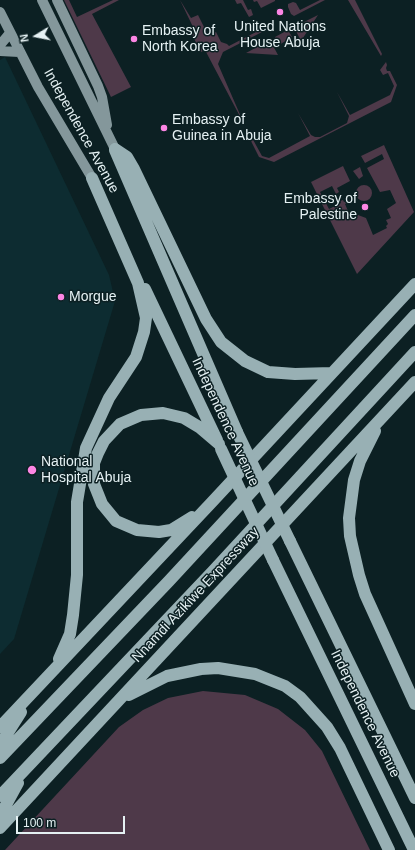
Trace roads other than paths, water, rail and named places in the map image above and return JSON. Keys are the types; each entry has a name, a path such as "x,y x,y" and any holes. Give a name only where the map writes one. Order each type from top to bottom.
{"highway":[{"name":"Independence Avenue","path":"115,149 237,432 415,798"},
{"path":"115,149 127,157 134,169 206,318 221,342 245,361 268,372 295,374 332,373"},
{"name":"Independence Avenue","path":"92,178 273,560 414,850"},
{"path":"55,668 70,634 73,615 77,575 77,502 86,448 109,398 136,357 144,332 146,318 138,282 92,178"},
{"path":"0,727 415,284"},
{"name":"Nnamdi Azikiwe Expressway","path":"0,758 169,581 415,315"},
{"name":"Nnamdi Azikiwe Expressway","path":"0,796 415,352"},
{"name":"Nnamdi Azikiwe Expressway","path":"0,828 415,382"},
{"path":"389,410 369,442 354,480 349,518 350,536 365,594 415,704"},
{"path":"212,502 186,522 171,530 159,532 137,530 116,521 108,514 97,494 93,474 98,453 111,432 120,424 141,415 163,413 184,418 199,427 220,447"},
{"path":"98,722 122,700 138,689 167,676 218,668 254,674 269,679 300,697 328,727 340,748 389,850"},
{"path":"0,745 41,683"},
{"path":"0,816 25,770"}],"main road":[{"name":"Independence Avenue","path":"42,0 115,149"},
{"path":"56,0 98,86 105,108 108,132"},
{"name":"Independence Avenue","path":"0,12 19,52 92,178"},
{"path":"0,45 10,33"},
{"path":"0,51 19,52"}],"place":[{"name":"United Nations House Abuja","path":"280,12"},
{"name":"Embassy of North Korea","path":"134,39"},
{"name":"Embassy of Guinea in Abuja","path":"164,128"},
{"name":"Embassy of Palestine","path":"365,207"},
{"name":"Morgue","path":"61,297"},
{"name":"National Hospital Abuja","path":"32,470"}]}
